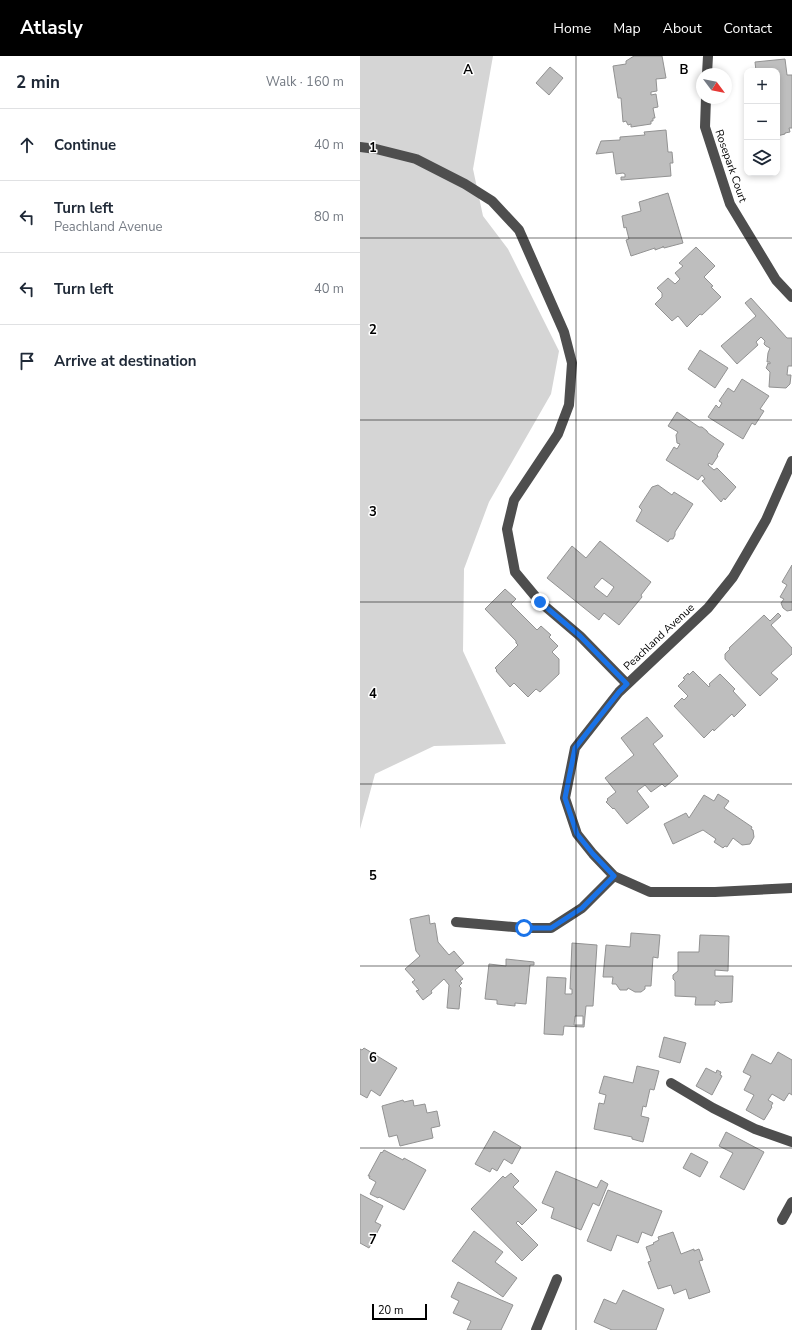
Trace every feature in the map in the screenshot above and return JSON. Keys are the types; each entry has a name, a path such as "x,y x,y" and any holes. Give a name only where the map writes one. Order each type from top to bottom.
{"street":[{"path":"707,68 708,56"},
{"name":"Rosepark Court","path":"706,104 705,127 730,204 776,280 792,297"},
{"path":"360,147 376,148 416,159 465,184 492,201 519,230 564,332 572,363 569,406 558,434 514,500 507,529 515,572 540,602 580,636 627,684"},
{"name":"Peachland Avenue","path":"792,461 766,520 733,577 708,608 619,692 575,748 565,798 577,834 593,854 614,876 650,892 715,892 792,888"},
{"path":"456,922 524,928 551,928 582,908 614,876"},
{"path":"671,1083 713,1108 755,1129 792,1142"},
{"path":"782,1220 792,1202"},
{"path":"536,1330 557,1279"}],"shaded area":[{"path":"360,56 493,56 473,169 483,216 508,249 559,351 551,394 489,502 464,569 463,651 506,744 434,746 375,774 360,829"}],"building":[{"path":"634,56 662,56 666,78 656,79 657,91 651,92 651,95 656,94 658,107 653,108 655,118 651,121 651,124 631,127 631,124 628,125 626,121 623,122 621,98 618,98 613,66 626,64 626,61"},
{"path":"785,59 787,75 792,75 792,128 789,128 790,132 780,135 780,68 756,68 755,62"},
{"path":"550,67 563,78 549,95 536,83"},
{"path":"666,130 668,152 672,152 673,163 670,163 671,176 621,180 621,177 625,177 625,174 616,174 613,152 596,154 601,141 620,140 620,137 645,135 644,132"},
{"path":"668,193 683,243 664,248 663,246 655,250 655,248 631,256 626,240 629,239 626,227 624,228 622,216 641,211 639,202"},
{"path":"696,247 715,266 704,277 721,297 687,327 678,316 672,321 655,304 662,297 662,293 657,288 668,278 675,284 680,279 675,273 683,266 679,263"},
{"path":"751,298 787,338 792,338 792,366 788,366 787,375 791,375 790,384 786,388 769,387 770,372 766,368 768,363 770,364 770,362 767,362 770,348 764,344 765,341 761,337 756,342 758,345 737,364 721,346 756,316 745,303"},
{"path":"700,350 728,368 715,388 688,369"},
{"path":"742,379 769,396 760,409 764,411 755,425 752,423 743,439 708,417 716,405 719,408 722,403 719,401 728,388 734,392"},
{"path":"677,412 699,427 702,427 724,444 712,465 709,463 708,465 714,470 717,468 736,487 725,500 724,498 721,502 702,481 705,479 702,475 698,480 666,460 674,447 677,449 680,444 677,443 676,435 678,432 668,426"},
{"path":"658,485 672,495 674,492 693,504 675,532 673,539 670,539 668,542 636,521 642,510 639,507 652,487"},
{"path":"600,541 651,582 641,595 642,597 619,625 604,613 599,620 547,578 572,546 586,558","holes":["602,578 614,587 607,597 594,587"]},
{"path":"792,565 792,610 787,611 783,608 781,603 784,599 780,597 787,585 782,582"},
{"path":"505,589 516,599 511,604 537,630 541,626 551,635 549,637 558,646 552,652 559,659 559,674 540,692 536,689 528,697 514,683 510,687 495,668 518,645 516,641 485,609"},
{"path":"778,613 781,616 771,625 792,648 792,654 771,673 778,679 760,696 725,659 725,654 730,649 729,648 764,615 770,621"},
{"path":"693,671 709,687 709,684 720,674 735,689 733,691 746,705 734,717 732,714 704,738 674,706 682,698 684,700 688,696 678,686 685,679 683,678 688,673 689,675"},
{"path":"647,717 663,736 653,744 678,776 665,787 662,784 651,792 645,785 637,791 649,807 627,824 614,808 613,809 606,802 608,800 607,799 616,792 605,778 634,755 621,738"},
{"path":"718,794 729,801 724,808 752,827 751,829 753,830 754,837 750,844 742,845 733,838 727,847 725,846 723,848 714,842 716,839 703,830 673,844 664,824 686,813 689,818 704,795 714,801"},
{"path":"429,915 430,924 435,923 438,942 449,955 454,951 464,963 455,970 463,979 460,981 462,983 459,986 461,988 459,1009 447,1008 449,985 444,979 431,991 432,993 423,1000 416,991 419,990 412,982 415,980 405,969 420,956 416,951 410,919"},
{"path":"631,933 660,935 658,958 653,957 651,986 645,986 645,989 641,992 635,992 628,988 627,990 620,990 616,984 612,984 613,977 603,977 606,945 630,947"},
{"path":"700,935 729,936 728,971 715,970 715,976 733,976 732,1002 720,1003 715,1001 715,1005 695,1005 696,997 675,996 675,981 673,979 673,975 678,971 678,952 699,952"},
{"path":"572,943 597,945 593,1006 586,1006 584,1027 564,1026 563,1035 544,1034 547,977 566,978 565,994 572,994 572,989 570,989","holes":["575,1016 583,1016 583,1025 574,1025"]},
{"path":"506,959 534,962 534,965 530,965 526,1004 515,1003 515,1006 497,1004 497,1000 485,999 489,964 506,966"},
{"path":"664,1037 686,1043 680,1063 659,1057"},
{"path":"364,1048 397,1068 380,1096 371,1090 367,1098 360,1094 360,1049 362,1050"},
{"path":"778,1052 792,1060 792,1095 789,1093 784,1101 772,1094 768,1100 773,1103 771,1106 772,1107 764,1120 746,1110 754,1095 744,1090 751,1076 743,1072 752,1054 771,1064"},
{"path":"637,1066 659,1071 654,1090 650,1089 646,1107 643,1106 641,1116 649,1118 643,1142 632,1139 632,1137 594,1129 599,1103 604,1104 606,1095 599,1093 604,1076 633,1083"},
{"path":"706,1068 716,1073 717,1070 721,1072 720,1075 722,1076 712,1095 696,1086"},
{"path":"403,1100 404,1102 413,1100 414,1106 425,1104 427,1113 437,1111 440,1126 431,1128 433,1138 400,1146 397,1135 389,1137 382,1106"},
{"path":"494,1131 521,1147 512,1164 504,1159 497,1171 492,1168 490,1172 475,1164"},
{"path":"726,1132 764,1152 744,1190 720,1177 733,1153 719,1146"},
{"path":"384,1150 403,1160 404,1158 426,1170 404,1210 370,1194 376,1182 368,1176 381,1152 382,1153"},
{"path":"691,1153 708,1162 700,1177 683,1168"},
{"path":"556,1171 597,1188 601,1180 608,1184 599,1206 593,1203 581,1230 551,1218 554,1208 542,1203"},
{"path":"511,1173 519,1181 513,1187 537,1210 522,1225 518,1221 516,1223 538,1245 522,1261 471,1209 503,1176 505,1178"},
{"path":"608,1190 662,1211 652,1236 642,1232 638,1243 617,1235 611,1251 587,1241"},
{"path":"360,1194 383,1206 375,1222 381,1225 369,1248 360,1243"},
{"path":"474,1231 503,1252 495,1262 517,1278 503,1297 452,1261"},
{"path":"673,1232 681,1254 694,1249 694,1251 699,1249 703,1260 699,1261 710,1292 689,1299 686,1289 674,1294 671,1285 658,1289 648,1262 651,1261 646,1247 659,1240 658,1237"},
{"path":"458,1282 513,1305 501,1330 467,1330 471,1321 453,1313 459,1301 451,1297"},
{"path":"623,1290 664,1309 656,1330 612,1330 594,1322 604,1299 616,1304"}],"route":[{"path":"524,928 551,928 582,908 614,876 593,854 577,834 565,798 575,748 627,684 580,636 540,602"}]}
